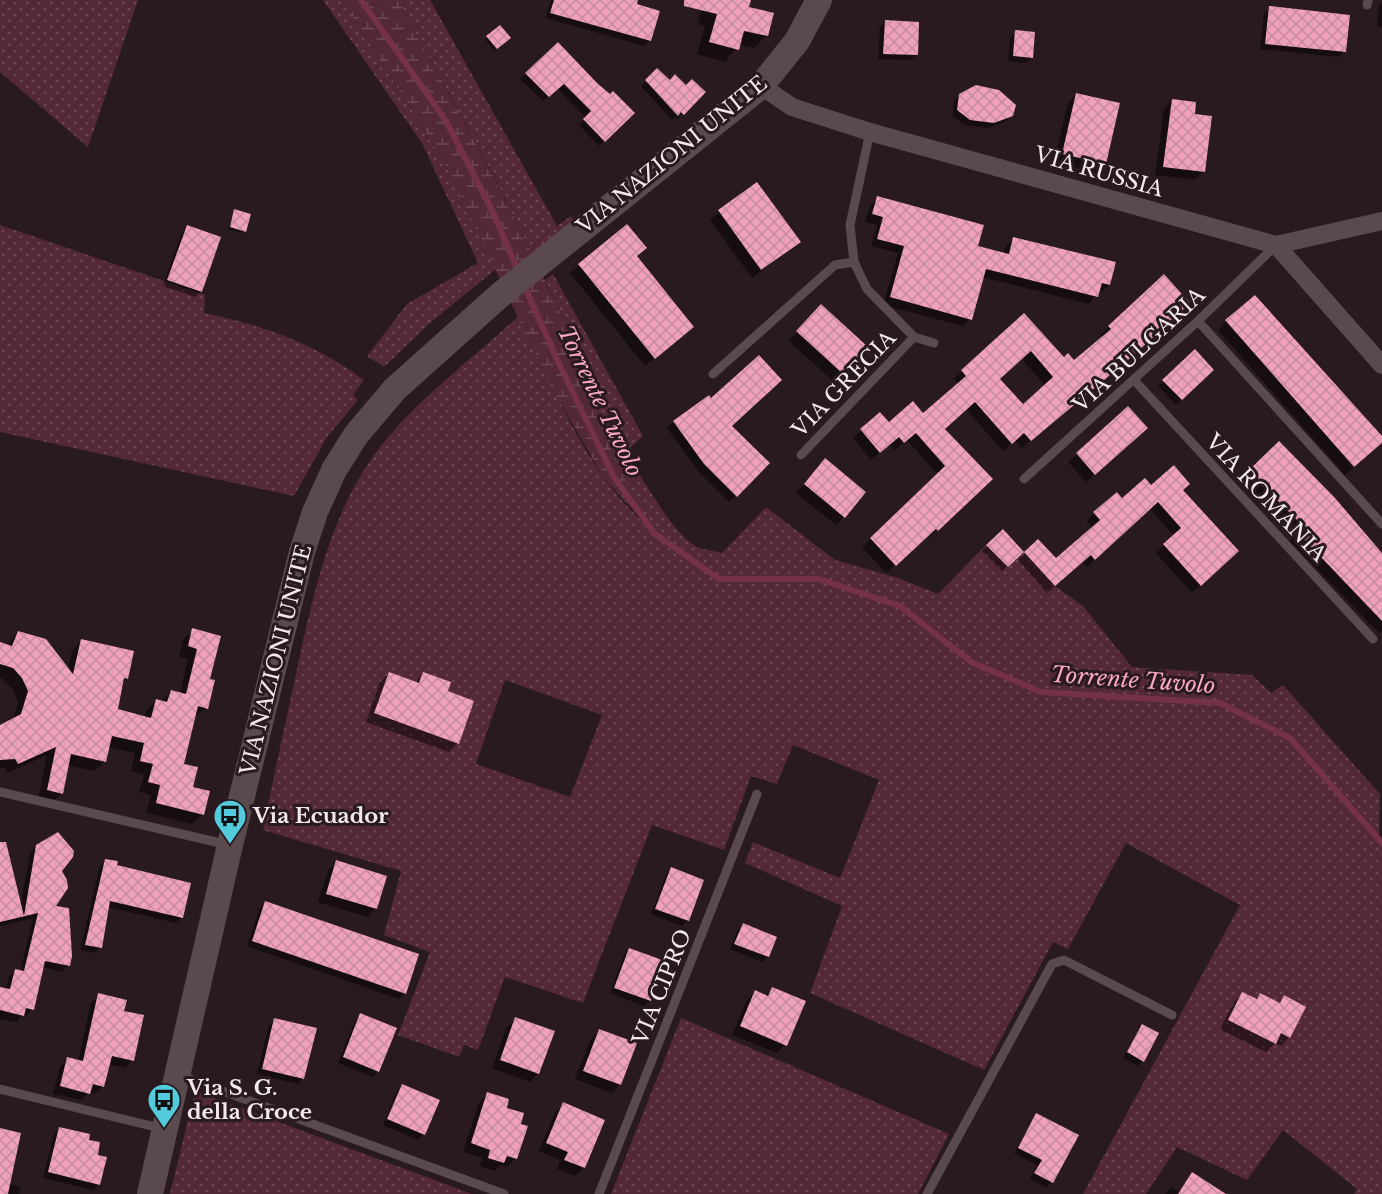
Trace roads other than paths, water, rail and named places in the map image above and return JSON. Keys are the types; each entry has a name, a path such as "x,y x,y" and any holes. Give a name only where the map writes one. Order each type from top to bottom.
{"street":[{"name":"VIA NAZIONI UNITE","path":"150,1194 230,845 302,552 315,512 334,470 356,435 395,390 500,295 761,86 797,42 819,0"},
{"name":"VIA RUSSIA","path":"761,86 792,107 870,132 1276,245"},
{"path":"1382,221 1276,245 1382,365"}],"lane":[{"path":"870,132 850,225 854,262 867,289 914,337 934,343"},
{"name":"VIA BULGARIA","path":"1024,479 1198,321 1276,245"},
{"path":"713,374 835,265 854,262"},
{"path":"1198,321 1382,524"},
{"name":"VIA GRECIA","path":"801,455 914,337"},
{"name":"VIA ROMANIA","path":"1134,380 1372,639"},
{"path":"0,792 230,845"},
{"name":"VIA CIPRO","path":"599,1194 757,794"},
{"path":"927,1194 1052,964 1064,960 1172,1015"},
{"path":"177,1074 504,1194"},
{"path":"0,1089 164,1130"}],"waterway":[{"name":"Torrente Tuvolo","path":"361,0 446,121 492,210 519,273"},
{"name":"Torrente Tuvolo","path":"523,283 614,477 654,533 719,579 819,579 900,606 971,662 1041,692 1220,703 1290,738 1382,843"}],"place":[{"name":"Via Ecuador","path":"230,845"},
{"name":"Via S. G. della Croce","path":"164,1129"}]}
